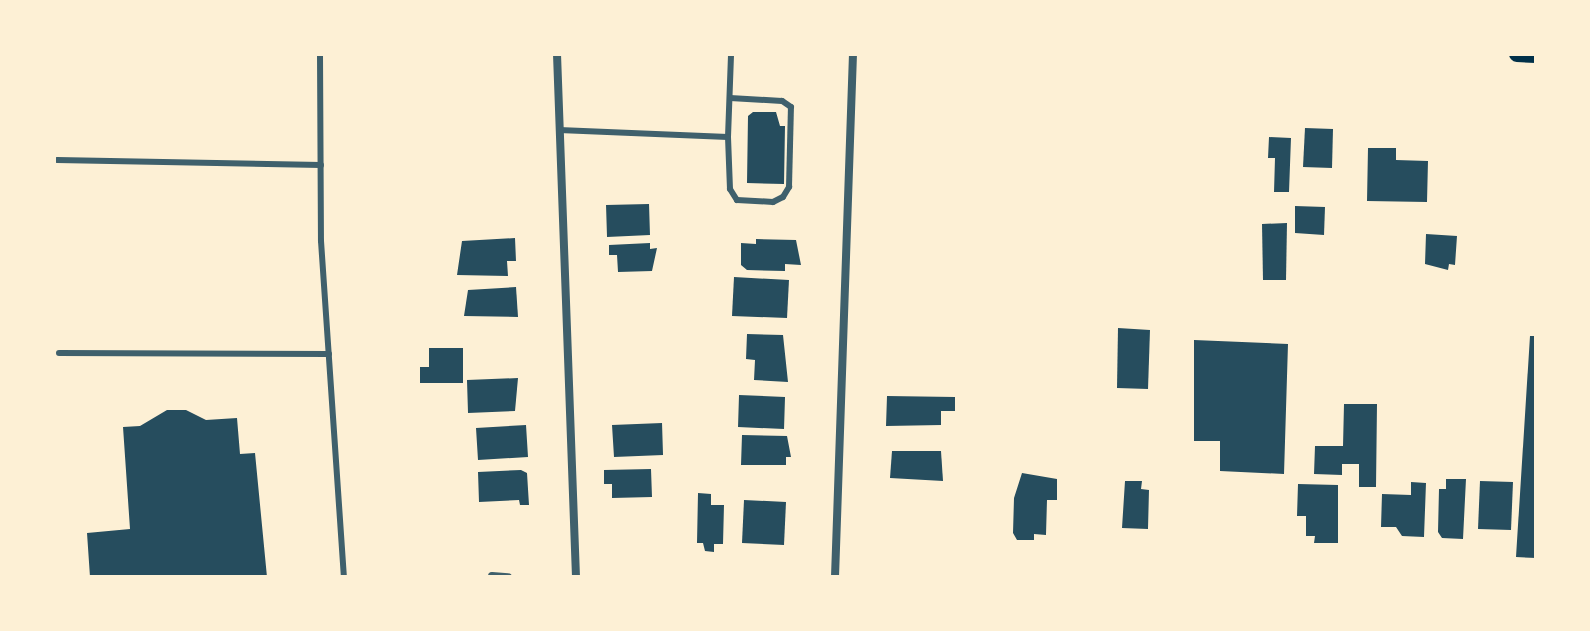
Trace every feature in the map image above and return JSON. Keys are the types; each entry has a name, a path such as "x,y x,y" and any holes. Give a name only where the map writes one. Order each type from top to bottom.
{"main road":[{"path":"1517,54 1536,55"}],"street":[{"path":"557,54 576,577"},
{"path":"835,577 853,54"},
{"path":"492,576 508,577"}],"lane":[{"path":"320,54 329,354 344,577"},
{"path":"730,98 782,101 791,107 789,187 783,197 773,202 737,200 730,189 728,137 731,54"},
{"path":"559,130 728,137"},
{"path":"57,160 321,165"},
{"path":"59,353 329,354"}],"building":[{"path":"753,112 776,112 780,126 785,126 784,184 747,183 748,116"},
{"path":"1305,128 1333,129 1332,168 1303,167"},
{"path":"1269,137 1291,138 1289,192 1274,192 1275,158 1268,158"},
{"path":"1368,148 1396,148 1396,160 1428,161 1427,202 1367,201"},
{"path":"649,204 650,235 607,237 606,205"},
{"path":"1295,206 1325,207 1324,235 1295,233"},
{"path":"1287,223 1286,280 1263,280 1262,224"},
{"path":"1426,234 1457,236 1455,265 1449,264 1448,270 1425,264"},
{"path":"515,238 516,261 507,261 508,276 457,275 462,241"},
{"path":"756,239 796,240 801,265 785,264 785,271 747,270 741,265 741,243 756,244"},
{"path":"650,243 650,249 657,248 652,271 618,272 617,255 609,255 609,245"},
{"path":"734,277 789,280 787,318 732,316"},
{"path":"516,287 518,317 464,316 468,290"},
{"path":"1118,328 1150,330 1148,389 1117,388"},
{"path":"747,334 783,335 788,382 754,380 755,360 746,359"},
{"path":"1530,336 1536,336 1536,558 1516,557"},
{"path":"1194,340 1288,344 1284,474 1220,471 1220,441 1194,441"},
{"path":"429,348 463,348 463,383 420,383 420,367 429,367"},
{"path":"518,378 515,411 468,413 467,380"},
{"path":"739,395 785,397 784,429 738,427"},
{"path":"887,396 955,397 955,411 941,411 941,425 886,426"},
{"path":"1344,404 1377,404 1376,487 1359,487 1359,464 1342,464 1342,475 1314,474 1315,446 1343,446"},
{"path":"167,410 186,410 206,420 237,418 240,454 255,453 267,577 90,577 87,533 130,529 123,427 140,426"},
{"path":"662,423 663,455 614,457 612,425"},
{"path":"526,425 528,457 478,460 476,428"},
{"path":"742,435 787,436 791,457 786,457 786,465 741,465"},
{"path":"892,451 941,451 943,481 890,478"},
{"path":"651,469 652,497 612,498 612,484 604,484 604,470"},
{"path":"521,470 527,473 529,505 520,505 519,500 479,502 478,472"},
{"path":"1022,473 1057,479 1057,500 1047,500 1046,535 1034,534 1034,540 1017,540 1013,533 1014,498"},
{"path":"1446,479 1466,479 1463,539 1442,538 1438,532 1439,489 1446,489"},
{"path":"1125,481 1142,481 1141,489 1149,490 1148,529 1122,528"},
{"path":"1480,481 1513,482 1511,530 1478,529"},
{"path":"1411,482 1426,483 1424,537 1402,536 1396,527 1381,527 1382,494 1411,495"},
{"path":"1298,484 1338,485 1338,543 1314,543 1315,536 1306,536 1306,516 1297,516"},
{"path":"698,493 711,494 711,505 724,505 723,544 714,544 714,552 705,551 703,543 697,543"},
{"path":"744,500 786,502 784,545 742,543"}]}
